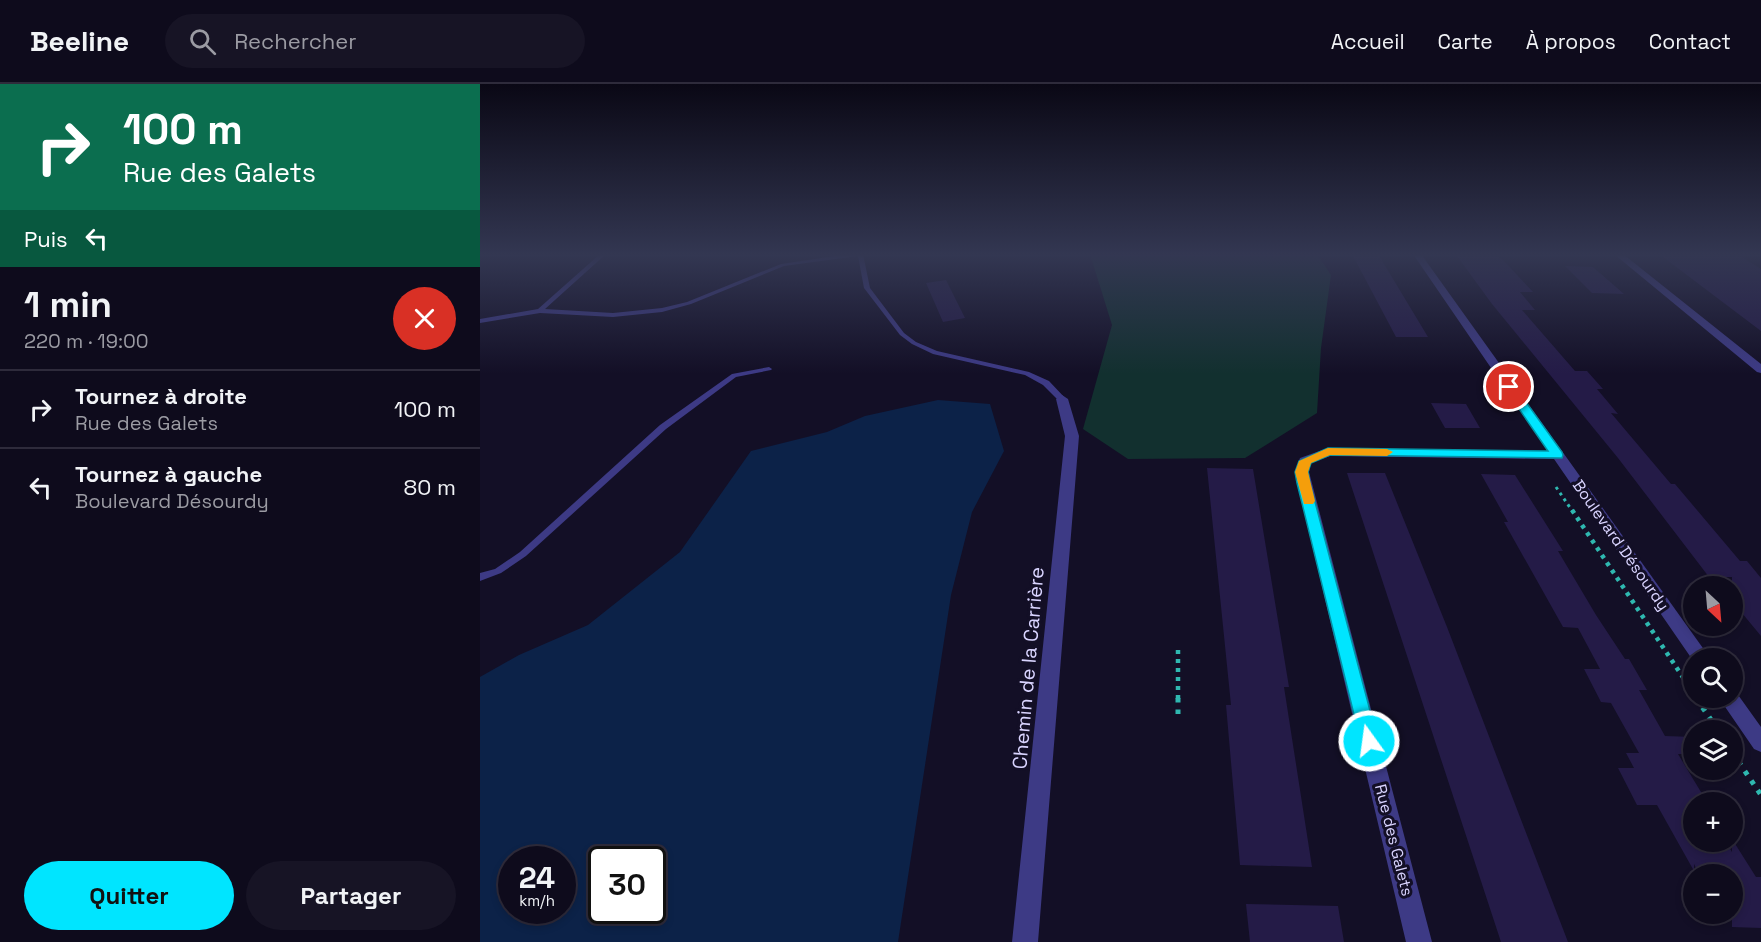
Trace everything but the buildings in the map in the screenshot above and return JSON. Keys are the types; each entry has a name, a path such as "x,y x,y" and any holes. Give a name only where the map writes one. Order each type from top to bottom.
{"street":[{"name":"Boulevard Désourdy","path":"1445,294 1694,648"},
{"path":"1667,294 1761,370"},
{"name":"Chemin de la Carrière","path":"1025,942 1072,436 1062,399"},
{"name":"Rue des Galets","path":"1419,942 1302,472 1305,461 1328,452 1557,455"},
{"path":"1736,708 1761,743"}],"lane":[{"path":"540,311 559,294"},
{"path":"480,321 540,311 613,315 662,310 690,303 712,294"},
{"path":"872,294 902,334 914,343 936,353 1026,373 1046,383 1062,399"},
{"path":"480,577 498,571 523,554 663,427 726,379 747,371 769,369"}],"path":[{"path":"1551,479 1683,677"},
{"path":"1178,650 1178,717"},
{"path":"1743,768 1761,795"}],"green space":[{"path":"1102,294 1328,294 1321,348 1317,413 1245,458 1128,459 1083,429 1112,325"}],"water":[{"path":"938,400 990,404 1004,451 972,512 951,595 898,942 480,942 480,677 519,655 588,625 680,552 751,451 827,432 865,416"}],"slow traffic":[{"path":"1308,501 1302,472 1305,461 1328,452 1387,452"}],"route":[{"path":"1369,741 1304,483 1302,472 1305,461 1328,452 1557,455 1509,387"}]}
